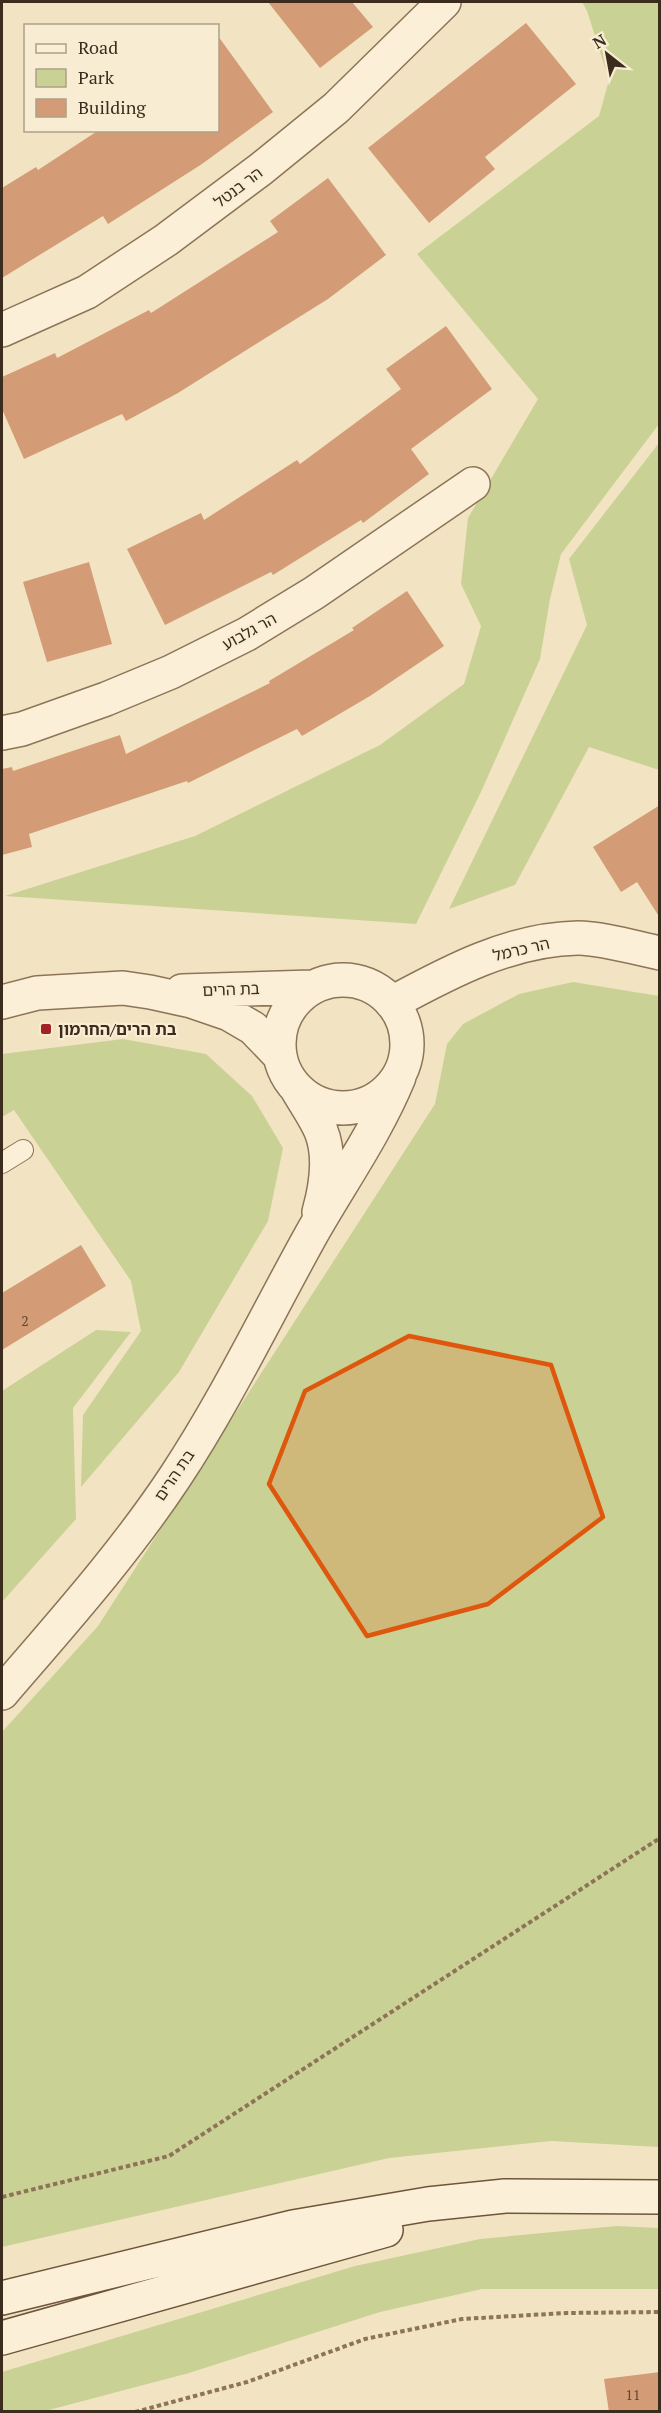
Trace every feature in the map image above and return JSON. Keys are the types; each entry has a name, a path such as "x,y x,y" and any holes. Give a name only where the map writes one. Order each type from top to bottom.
{"street":[{"name":"הר בנטל","path":"2,330 87,292 176,233 261,169 336,108 444,2"},
{"name":"הר גלבוע","path":"2,733 22,729 106,699 171,672 247,634 314,593 473,484"},
{"name":"הר כרמל","path":"392,1003 477,960 535,943 579,938 660,953"},
{"path":"332,980 352,980 371,986 388,997 392,1003 400,1013 407,1033 407,1054 399,1077 388,1090 371,1102 351,1108 331,1108 312,1101 297,1089 285,1074 279,1054 279,1035 284,1016 296,999 312,987 332,980"},
{"name":"בת הרים","path":"150,992 312,987"},
{"name":"בת הרים","path":"2,1002 37,993 123,988 150,992 191,1001 229,1014 253,1028 279,1054"},
{"name":"בת הרים","path":"2,1693 85,1598 175,1477 226,1393 312,1234 386,1110 399,1077"},
{"name":"בת הרים","path":"297,1089 321,1133 326,1161 324,1191 312,1234"},
{"path":"2,2298 292,2227 428,2204 505,2196 654,2197"},
{"path":"2,2338 436,2217 532,2205 654,2197"}],"lane":[{"path":"2,1163 23,1150"}],"path":[{"path":"2,2197 169,2156 660,1838"},
{"path":"135,2412 247,2382 365,2339 462,2319 566,2313 660,2312"}],"highlighted area":[{"path":"409,1336 551,1365 603,1517 488,1604 367,1636 269,1484 305,1391"}],"green space":[{"path":"582,2 659,2 659,424 561,554 550,599 540,659 481,792 416,924 5,896 195,836 380,745 464,684 481,626 461,584 468,518 538,399 417,254 599,116 609,80"},
{"path":"659,443 659,770 589,747 515,885 449,909 587,625 569,559"},
{"path":"573,982 659,996 659,2147 551,2141 389,2158 2,2247 2,1732 98,1626 435,1104 447,1044 463,1024 519,994"},
{"path":"123,1039 206,1054 252,1096 283,1148 268,1221 179,1372 81,1487 83,1415 141,1331 131,1281 14,1110 2,1117 2,1054"},
{"path":"96,1330 131,1332 73,1408 76,1519 2,1602 2,1391"},
{"path":"617,2226 659,2228 659,2289 482,2289 380,2312 189,2373 45,2411 2,2411 2,2372 355,2266 480,2239"}],"building":[{"path":"268,2 352,2 373,27 320,68"},
{"path":"526,23 576,84 485,157 495,169 429,223 368,148"},
{"path":"219,37 273,112 202,164 108,224 103,216 2,278 2,188 36,167 38,170 96,132 219,132"},
{"path":"328,178 386,255 328,299 178,393 126,421 122,414 24,459 2,409 2,377 55,353 57,358 149,310 151,313 278,232 270,221"},
{"path":"446,326 492,389 411,449 429,474 363,523 361,520 273,575 271,572 165,625 127,549 201,513 204,520 297,460 300,464 401,389 386,369"},
{"path":"89,562 112,644 47,662 23,582"},
{"path":"407,591 444,646 370,696 302,736 297,729 188,783 187,781 29,834 32,847 2,855 2,769 12,767 13,771 120,735 126,754 270,683 269,681 354,630 352,628"},
{"path":"660,805 660,918 637,882 621,892 593,847"},
{"path":"81,1245 106,1286 2,1350 2,1293"},
{"path":"660,2372 660,2412 609,2412 604,2379"}],"place":[{"name":"בת הרים/החרמון","path":"46,1029"}]}
